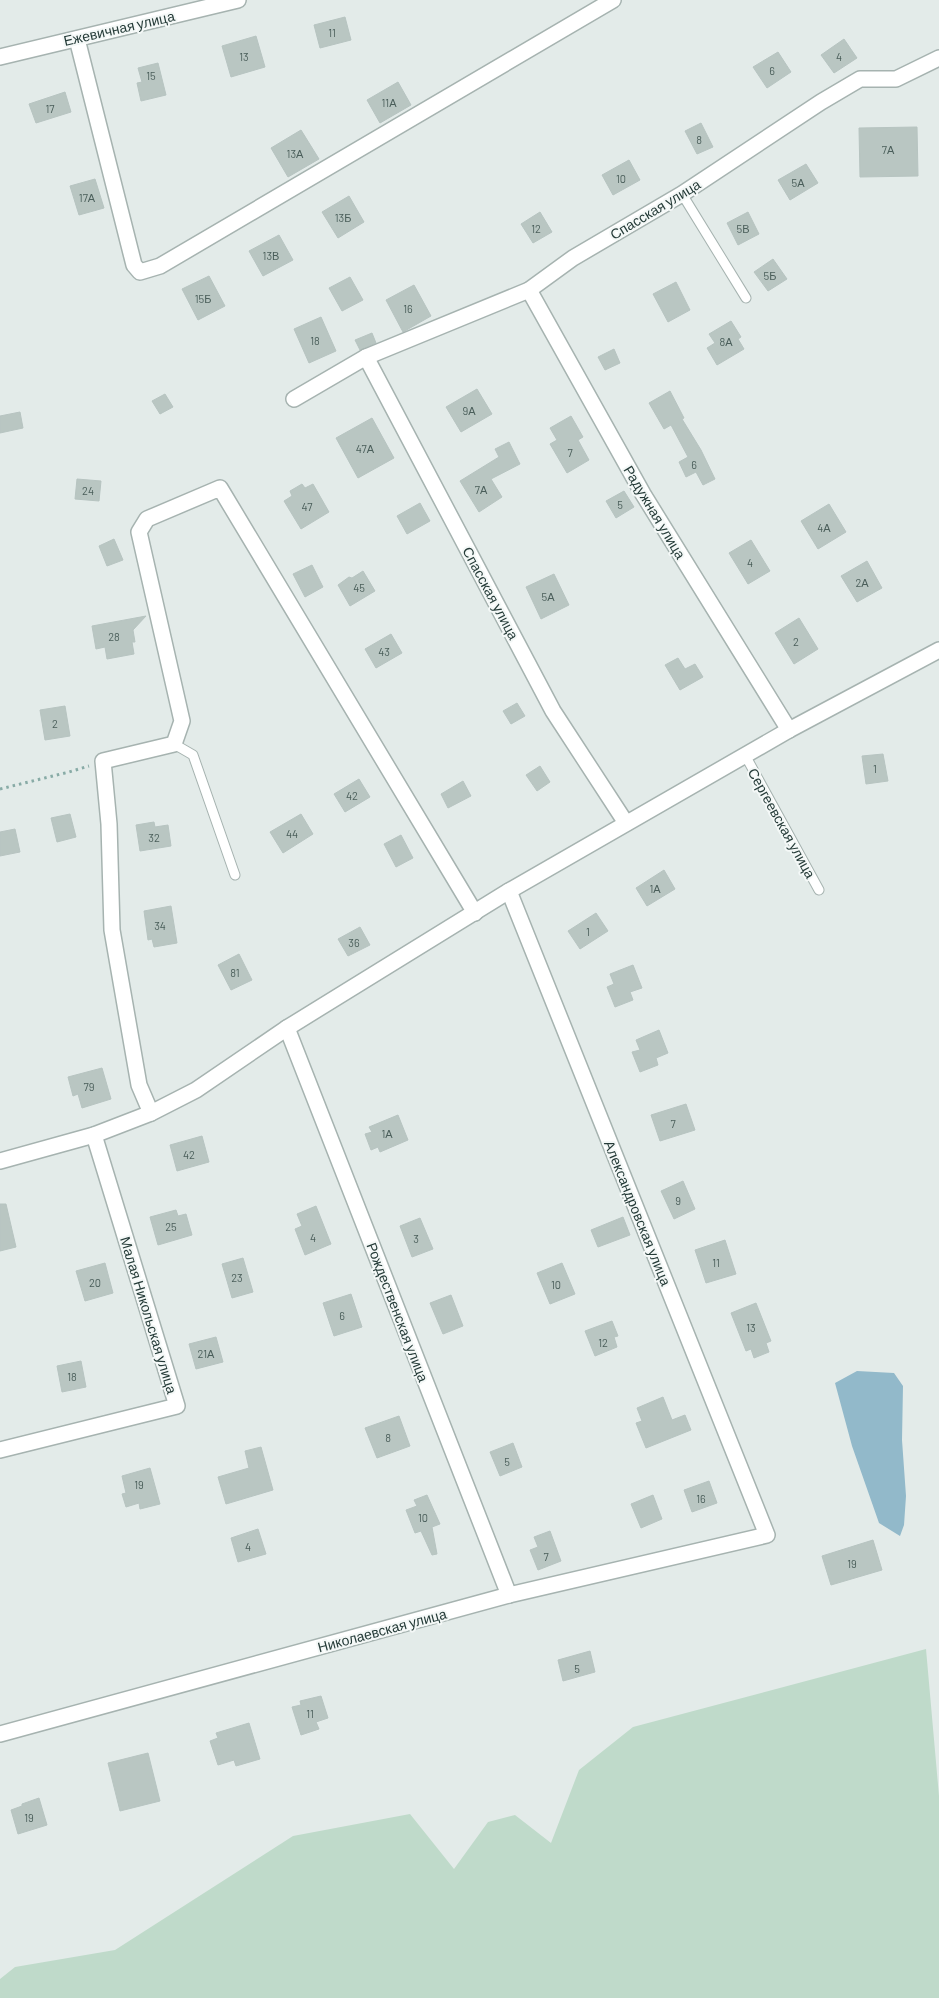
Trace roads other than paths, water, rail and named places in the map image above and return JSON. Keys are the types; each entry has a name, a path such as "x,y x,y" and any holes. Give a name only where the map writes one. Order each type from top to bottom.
{"street":[{"name":"Ежевичная улица","path":"0,57 238,0"},
{"path":"76,39 134,265 140,272 160,266 613,0"},
{"name":"Спасская улица","path":"294,399 366,357 530,290 572,258 682,194 820,102 860,79 896,79 939,58"},
{"name":"Радужная улица","path":"530,290 643,494 789,730"},
{"name":"Спасская улица","path":"366,357 553,710 626,823"},
{"path":"152,1112 139,1084 112,930 109,824 103,761 174,744 182,721 139,532 147,519 220,488 475,913"},
{"path":"0,1161 94,1135 152,1112 196,1090 287,1028 510,891 789,730 939,650"},
{"name":"Александровская улица","path":"510,891 767,1535"},
{"name":"Рождественская улица","path":"287,1028 509,1595"},
{"name":"Малая Никольская улица","path":"0,1450 177,1406 94,1135"},
{"name":"Николаевская улица","path":"0,1734 509,1595 767,1535"}],"lane":[{"path":"682,194 746,298"},
{"path":"174,744 193,755 235,875"},
{"name":"Сергеевская улица","path":"745,755 819,890"}],"water":[{"path":"857,1371 894,1373 903,1386 902,1440 906,1496 904,1525 900,1536 879,1523 852,1446 835,1383"}]}
